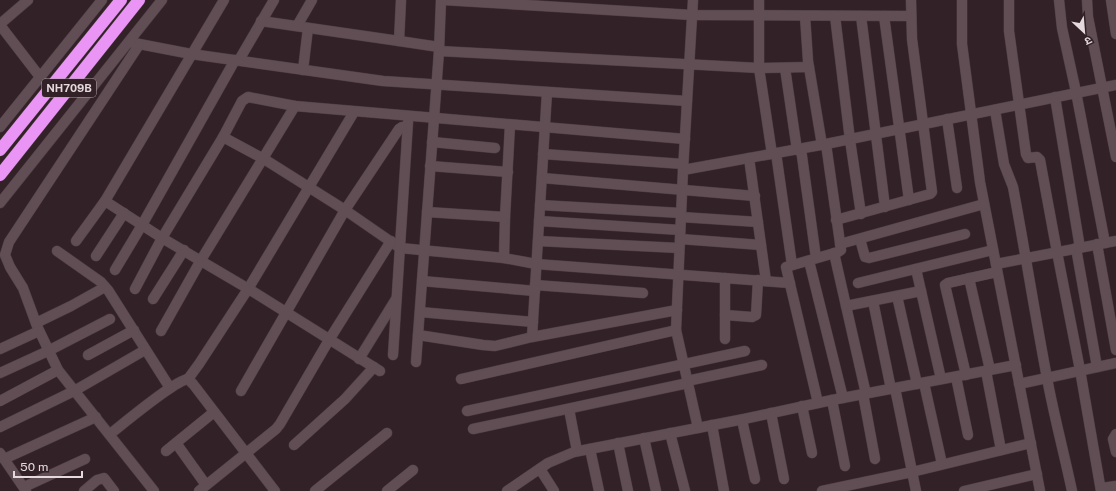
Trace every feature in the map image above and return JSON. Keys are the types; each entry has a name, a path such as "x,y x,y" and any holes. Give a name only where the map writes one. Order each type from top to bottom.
{"highway":[{"name":"NH709B","path":"0,150 121,0"},
{"name":"NH709B","path":"0,175 139,0"}],"street":[{"path":"0,203 162,0"},
{"path":"76,241 105,201 224,0"},
{"path":"115,270 237,60 274,0"},
{"path":"297,26 312,0"},
{"path":"399,42 401,0"},
{"path":"416,362 442,0 692,15 911,16"},
{"path":"693,0 683,167 676,330 698,428"},
{"path":"759,0 759,68 792,265"},
{"path":"836,220 930,194 932,192 912,39 911,0"},
{"path":"962,0 962,44 980,182 1040,491"},
{"path":"1009,0 1009,31 1026,156 1030,158 1037,157 1040,160 1101,490 1116,486"},
{"path":"1059,0 1062,28 1076,92 1101,244 1116,350"},
{"path":"1087,0 1088,17 1116,157"},
{"path":"1111,0 1116,34"},
{"path":"0,128 99,1"},
{"path":"23,2 0,25 40,77"},
{"path":"805,16 809,67 824,145 841,250 834,254 786,267 818,403"},
{"path":"835,16 860,214"},
{"path":"861,16 885,207"},
{"path":"884,16 898,130 909,200"},
{"path":"262,21 439,49 689,65 759,68 809,67"},
{"path":"303,70 308,28"},
{"path":"129,42 191,54 383,81 687,101"},
{"path":"139,45 6,248 4,255 24,288 37,327 58,370 154,491"},
{"path":"785,68 799,149 813,259 843,398"},
{"path":"543,154 683,167 749,158 824,145 1116,85"},
{"path":"532,337 547,92"},
{"path":"135,289 162,238 244,98 251,97 295,106 354,112 685,139"},
{"path":"1055,97 1097,367"},
{"path":"161,331 201,260 295,106"},
{"path":"995,110 1004,164 1013,187 1027,258 1047,378 1059,438 1064,452 1072,491"},
{"path":"110,434 170,388 188,379 197,368 248,288 354,112"},
{"path":"393,355 408,116"},
{"path":"947,119 957,188"},
{"path":"504,258 510,125"},
{"path":"241,391 345,210 399,129 402,127 407,127"},
{"path":"222,137 264,159 309,187 400,248 504,258 536,264 790,283"},
{"path":"432,142 495,148"},
{"path":"725,315 752,317 756,315 762,281 761,245 749,158"},
{"path":"430,166 508,172"},
{"path":"542,178 755,196"},
{"path":"105,201 162,238 248,288 377,369 294,445"},
{"path":"840,244 984,204"},
{"path":"540,205 758,222"},
{"path":"96,256 124,212"},
{"path":"427,212 505,217"},
{"path":"539,221 680,239 761,245"},
{"path":"860,239 864,255 865,257 869,258 965,234"},
{"path":"538,241 680,239"},
{"path":"176,443 202,488 280,424 329,340 391,241"},
{"path":"968,435 961,376 945,285 1027,258 1116,241"},
{"path":"153,299 184,250"},
{"path":"858,283 993,250"},
{"path":"57,251 105,287 170,388"},
{"path":"834,254 864,394 875,458"},
{"path":"916,269 941,379"},
{"path":"725,278 725,339"},
{"path":"969,278 988,371 1001,450"},
{"path":"422,282 643,293"},
{"path":"0,349 105,287"},
{"path":"846,306 921,291"},
{"path":"897,296 942,464"},
{"path":"359,359 397,297"},
{"path":"873,301 916,491"},
{"path":"418,335 490,346 676,310"},
{"path":"420,312 533,322"},
{"path":"0,373 48,351 110,319"},
{"path":"88,355 134,330"},
{"path":"461,379 676,330"},
{"path":"0,427 74,391 145,350"},
{"path":"467,411 745,351"},
{"path":"1019,384 1116,363"},
{"path":"473,429 569,409 762,365"},
{"path":"507,491 523,487 540,469 577,451 742,420 802,406 1016,365"},
{"path":"0,401 58,370"},
{"path":"188,379 275,491"},
{"path":"832,400 845,466"},
{"path":"802,406 812,453"},
{"path":"569,409 577,451"},
{"path":"166,451 214,412"},
{"path":"772,413 784,479"},
{"path":"85,459 25,489 2,456 96,417"},
{"path":"742,420 755,479"},
{"path":"712,425 724,491"},
{"path":"315,491 387,433"},
{"path":"670,433 685,491"},
{"path":"1116,434 1113,439 1116,452"},
{"path":"644,438 656,491"},
{"path":"618,443 628,491"},
{"path":"822,491 912,472 1031,443"},
{"path":"590,449 599,491"},
{"path":"540,469 554,491"},
{"path":"387,491 413,470"},
{"path":"964,491 1037,474"},
{"path":"84,491 97,480 104,478 114,491"}]}
